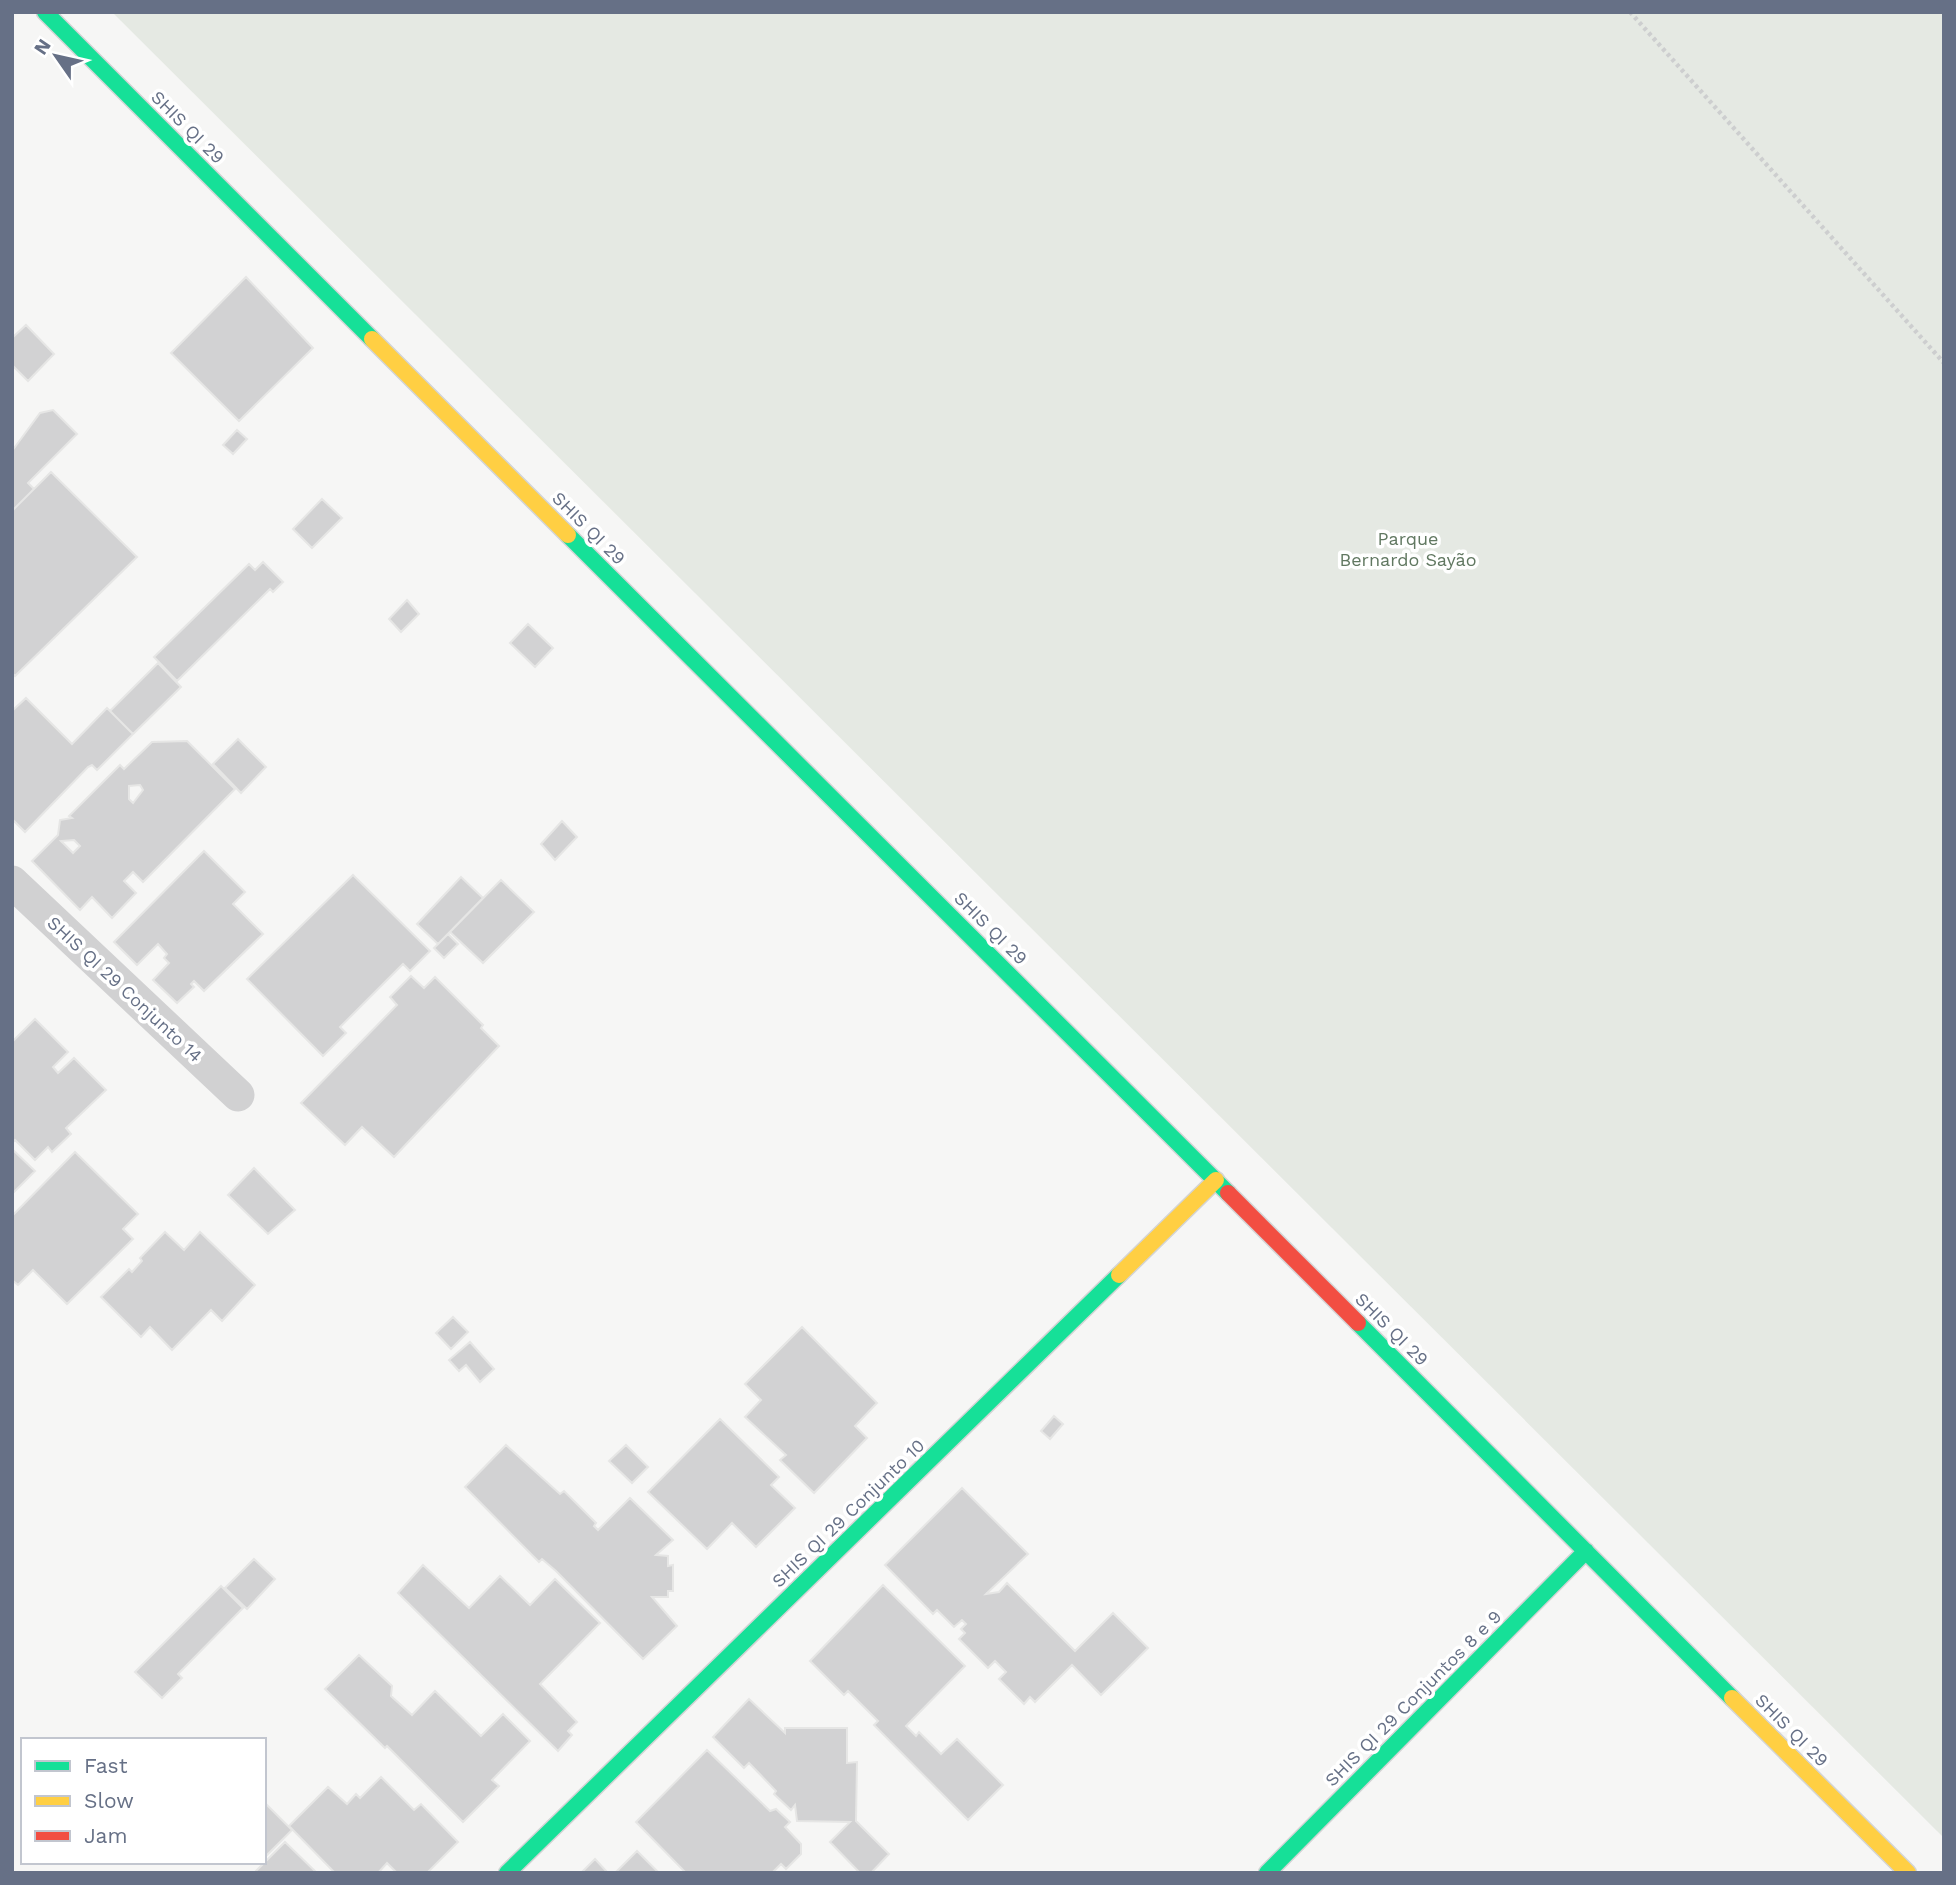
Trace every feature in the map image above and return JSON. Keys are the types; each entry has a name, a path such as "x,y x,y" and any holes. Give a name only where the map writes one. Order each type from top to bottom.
{"street":[{"name":"SHIS QI 29","path":"45,12 1908,1873"},
{"name":"SHIS QI 29 Conjunto 14","path":"12,882 238,1095"},
{"name":"SHIS QI 29 Conjunto 10","path":"507,1873 1216,1180"},
{"name":"SHIS QI 29 Conjuntos 8 e 9","path":"1267,1873 1586,1551"}],"path":[{"path":"1630,12 1944,363"}],"green space":[{"name":"Parque Bernardo Sayão","path":"112,12 1944,12 1944,1838"}],"building":[{"path":"246,277 313,348 239,421 171,353"},
{"path":"26,325 54,354 28,381 12,365 12,338"},
{"path":"53,410 77,434 28,483 34,489 12,511 12,451 40,413"},
{"path":"237,430 247,439 233,454 223,445"},
{"path":"51,472 137,557 15,676 12,673 12,511"},
{"path":"322,499 342,518 312,548 293,529"},
{"path":"263,562 283,582 273,592 270,589 177,681 154,657 249,564 255,570"},
{"path":"407,600 419,614 401,632 389,619"},
{"path":"528,624 553,648 535,667 510,643"},
{"path":"158,663 181,687 133,734 110,711"},
{"path":"26,698 72,744 107,708 133,734 97,770 92,765 88,767 25,832 12,819 12,711"},
{"path":"238,739 266,767 241,793 213,764"},
{"path":"187,741 235,789 143,882 133,872 124,881 136,893 112,918 92,897 80,910 32,861 58,835 60,820 72,818 69,816 120,765 124,769 152,742","holes":["140,785 143,790 133,803 129,799 129,786","74,840 80,846 73,853 61,841"]},
{"path":"562,821 577,837 555,860 541,844"},
{"path":"204,851 245,892 233,904 263,934 204,991 194,981 191,984 194,987 177,1003 153,980 169,963 164,958 167,954 158,944 137,965 114,942"},
{"path":"353,875 430,951 410,971 403,964 340,1027 346,1033 323,1056 247,979"},
{"path":"461,877 483,898 438,944 417,924"},
{"path":"501,880 534,912 483,963 450,932"},
{"path":"448,934 458,944 444,958 434,948"},
{"path":"411,976 424,988 435,977 483,1025 481,1028 499,1046 394,1157 362,1127 345,1145 301,1103 397,1005 390,997"},
{"path":"35,1019 68,1052 53,1067 58,1073 74,1058 106,1090 66,1128 71,1134 52,1152 48,1147 35,1160 15,1140 12,1143 12,1042"},
{"path":"12,1149 35,1171 12,1194"},
{"path":"75,1152 138,1214 123,1229 133,1239 67,1304 33,1270 18,1285 12,1280 12,1216"},
{"path":"254,1168 295,1210 268,1234 228,1195"},
{"path":"165,1232 184,1250 200,1232 255,1285 222,1321 211,1310 172,1350 150,1327 141,1337 101,1297 129,1269 132,1272 142,1261 140,1258"},
{"path":"453,1317 468,1332 451,1349 436,1333"},
{"path":"802,1327 877,1403 855,1426 867,1438 814,1493 780,1460 786,1455 745,1417 761,1400 745,1384"},
{"path":"470,1342 494,1369 480,1382 466,1365 459,1371 449,1360"},
{"path":"1054,1416 1063,1424 1050,1439 1041,1431"},
{"path":"720,1419 779,1477 771,1485 795,1508 756,1547 732,1523 707,1549 648,1492"},
{"path":"506,1445 560,1494 564,1491 596,1523 594,1526 598,1530 630,1498 673,1540 656,1555 668,1556 668,1566 673,1565 673,1591 668,1591 668,1597 652,1597 677,1626 643,1659 556,1571 542,1559 539,1562 465,1487"},
{"path":"626,1445 648,1467 632,1483 609,1461"},
{"path":"962,1488 1028,1554 986,1594 999,1592 1007,1583 1075,1651 1113,1613 1148,1648 1101,1695 1072,1665 1035,1702 1030,1697 1024,1704 999,1679 1006,1672 995,1661 988,1668 959,1639 965,1633 961,1629 966,1624 962,1620 954,1627 937,1610 933,1614 885,1565"},
{"path":"254,1559 275,1579 247,1609 225,1588"},
{"path":"423,1565 469,1608 500,1576 530,1605 555,1579 600,1623 540,1684 577,1722 568,1731 572,1735 558,1751 398,1593"},
{"path":"883,1585 965,1666 906,1726 916,1736 919,1732 941,1754 957,1739 1003,1785 968,1820 874,1725 878,1721 848,1691 844,1695 810,1661"},
{"path":"221,1586 243,1608 178,1674 182,1678 162,1698 135,1672"},
{"path":"359,1655 392,1686 391,1696 412,1715 435,1691 481,1736 503,1714 530,1741 492,1780 499,1786 463,1822 325,1689"},
{"path":"749,1699 785,1733 785,1728 847,1728 847,1763 857,1762 856,1821 889,1854 871,1873 860,1873 830,1842 850,1822 797,1821 795,1805 791,1810 749,1763 744,1768 713,1737"},
{"path":"707,1750 770,1811 776,1809 790,1822 785,1827 801,1844 801,1854 786,1869 781,1864 772,1873 686,1873 636,1822"},
{"path":"381,1777 414,1810 421,1804 458,1842 427,1873 397,1873 387,1863 378,1873 335,1873 289,1826 328,1787 347,1804 356,1794 360,1798"},
{"path":"266,1804 292,1830 266,1856"},
{"path":"285,1842 317,1873 254,1873 266,1864"},
{"path":"637,1851 659,1873 615,1873"},
{"path":"595,1859 608,1873 581,1873"}],"traffic: fast":[{"path":"45,12 372,339"},
{"path":"568,535 1228,1193"},
{"path":"507,1873 1119,1275"},
{"path":"1358,1323 1732,1698"},
{"path":"1267,1873 1586,1551"}],"traffic: slow":[{"path":"372,339 568,535"},
{"path":"1119,1275 1216,1180"},
{"path":"1732,1698 1908,1873"}],"traffic: jam":[{"path":"1228,1193 1358,1323"}]}
